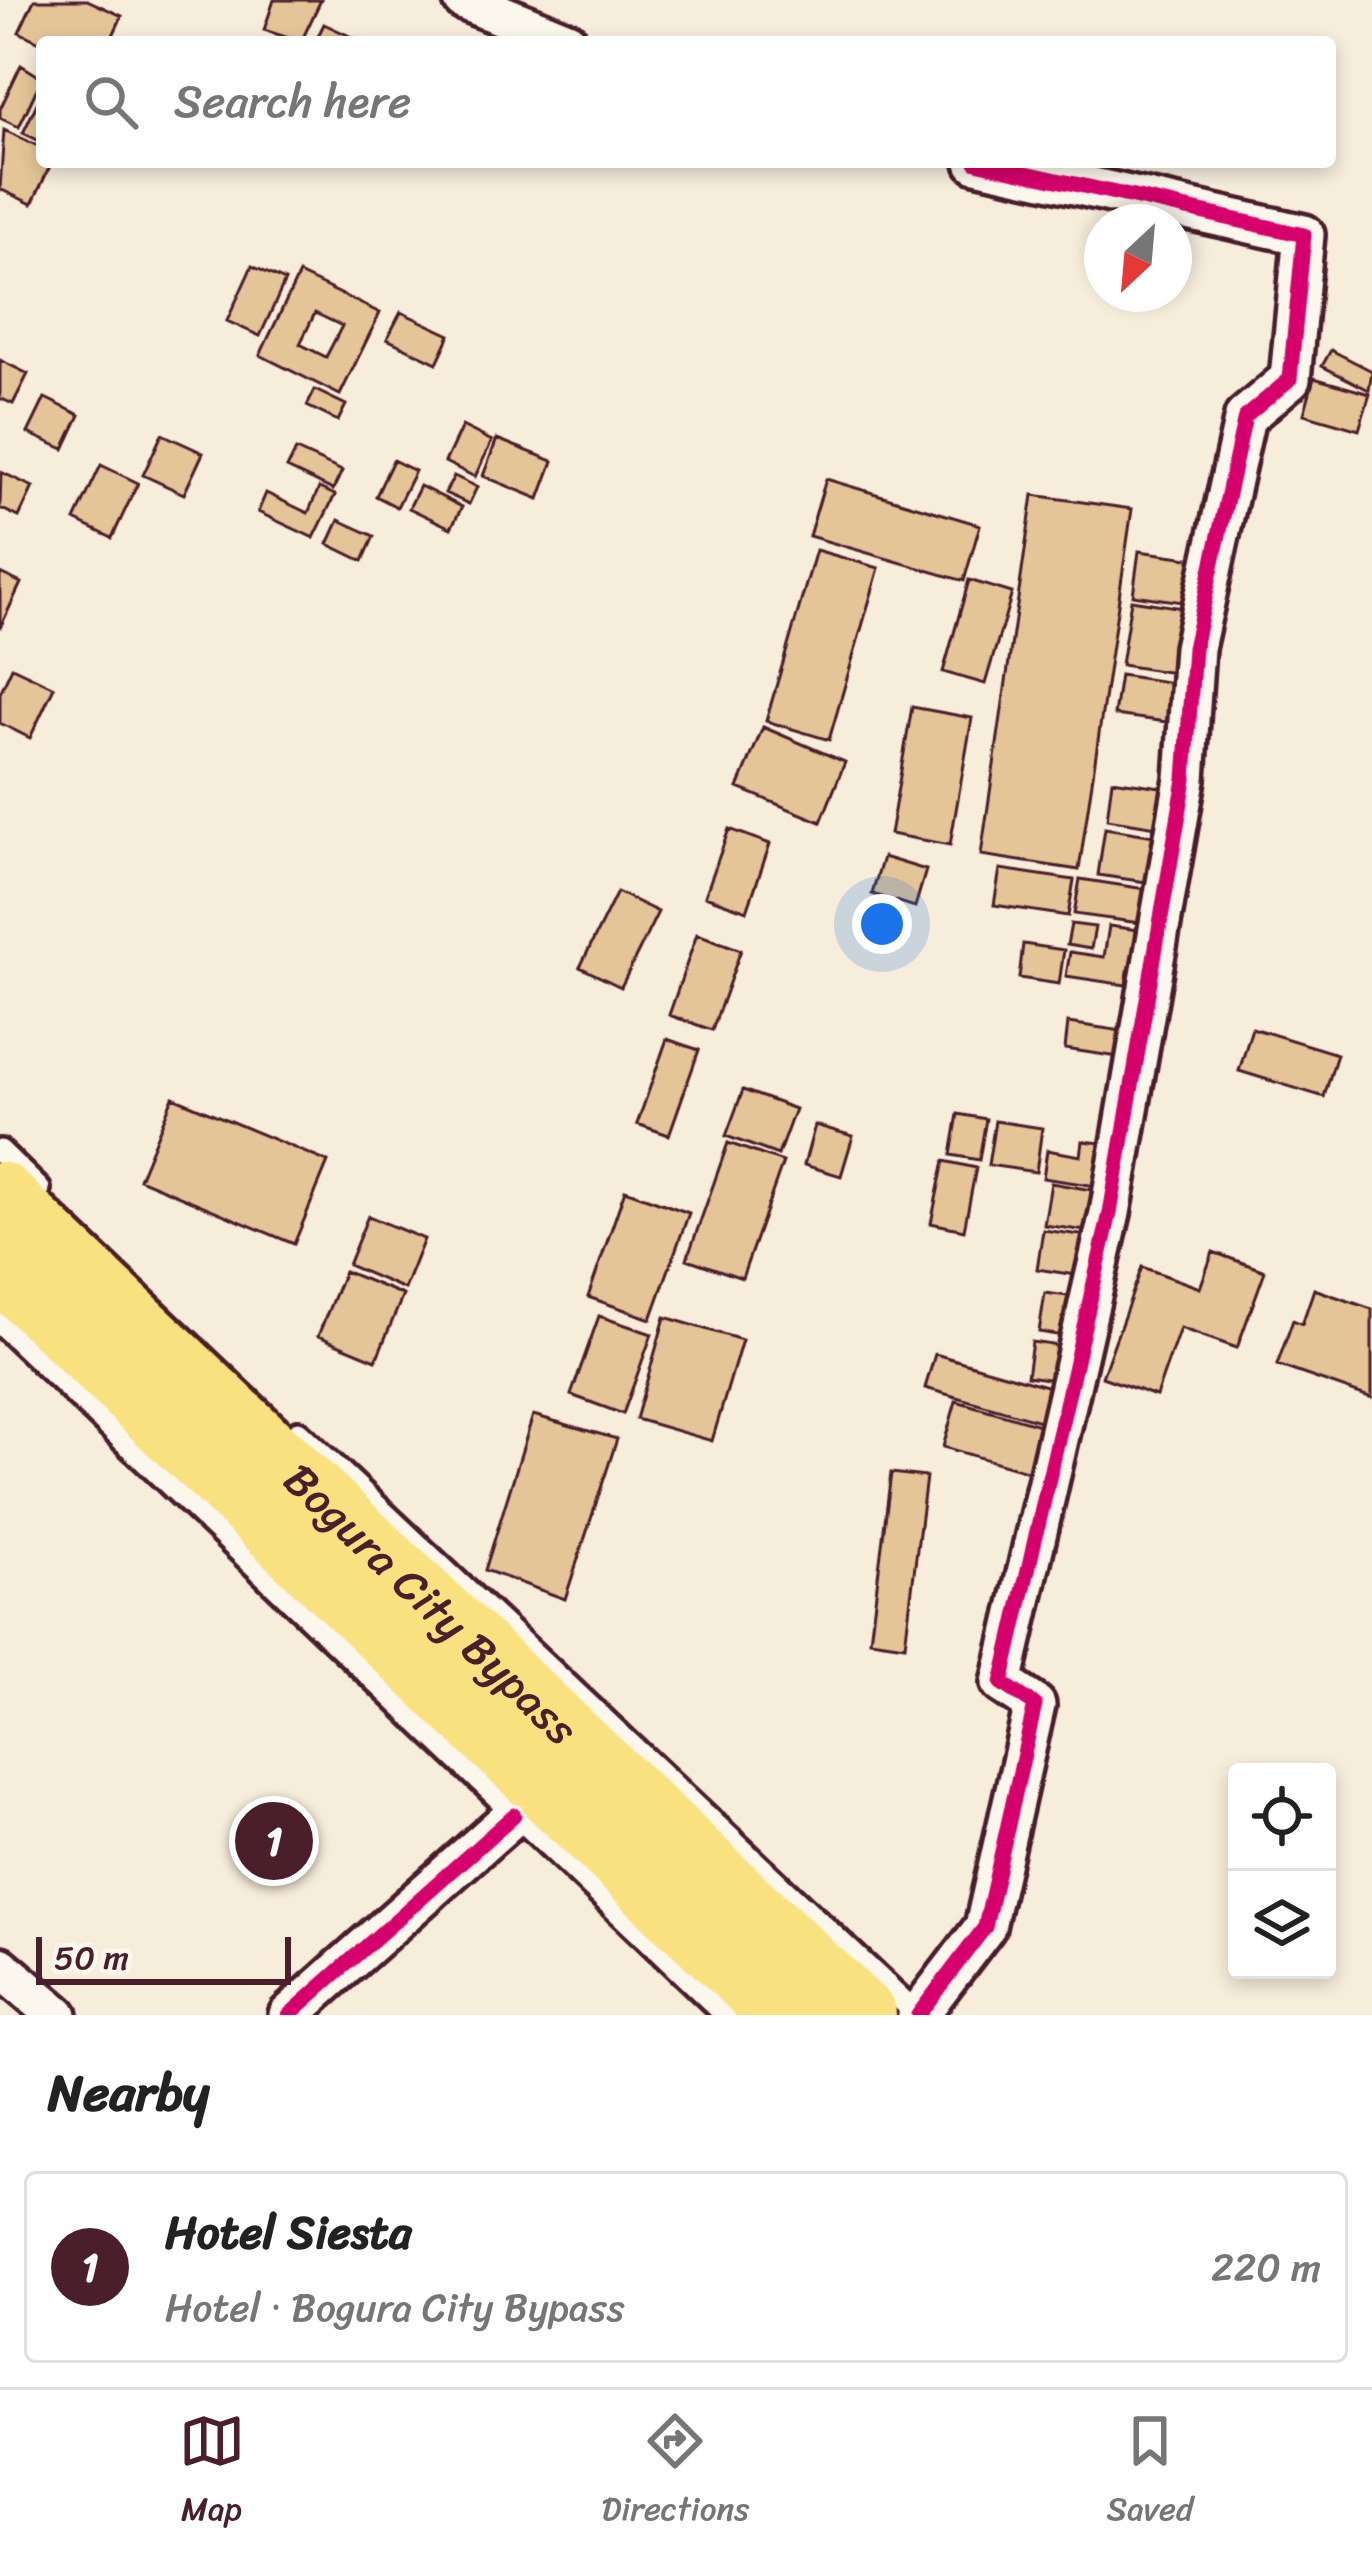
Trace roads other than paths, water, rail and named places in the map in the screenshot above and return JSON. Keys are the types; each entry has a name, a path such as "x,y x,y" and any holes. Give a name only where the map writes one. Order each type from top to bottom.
{"highway":[{"name":"Bogura City Bypass","path":"24,1196 863,2015"},
{"name":"Bogura City Bypass","path":"0,1267 782,2015"}],"street":[{"path":"464,0 552,36"},
{"path":"918,2015 985,1927 1035,1705 1002,1683 1110,1213 1185,779 1194,648 1245,416 1290,379 1304,235 1003,168"},
{"path":"289,2015 514,1815"},
{"path":"0,1967 57,2015"}],"lane":[{"path":"0,1151 24,1196"},
{"path":"0,1323 726,2015"},
{"path":"272,1409 918,2015"}],"place":[{"name":"Hotel Siesta","path":"274,1841"}]}
